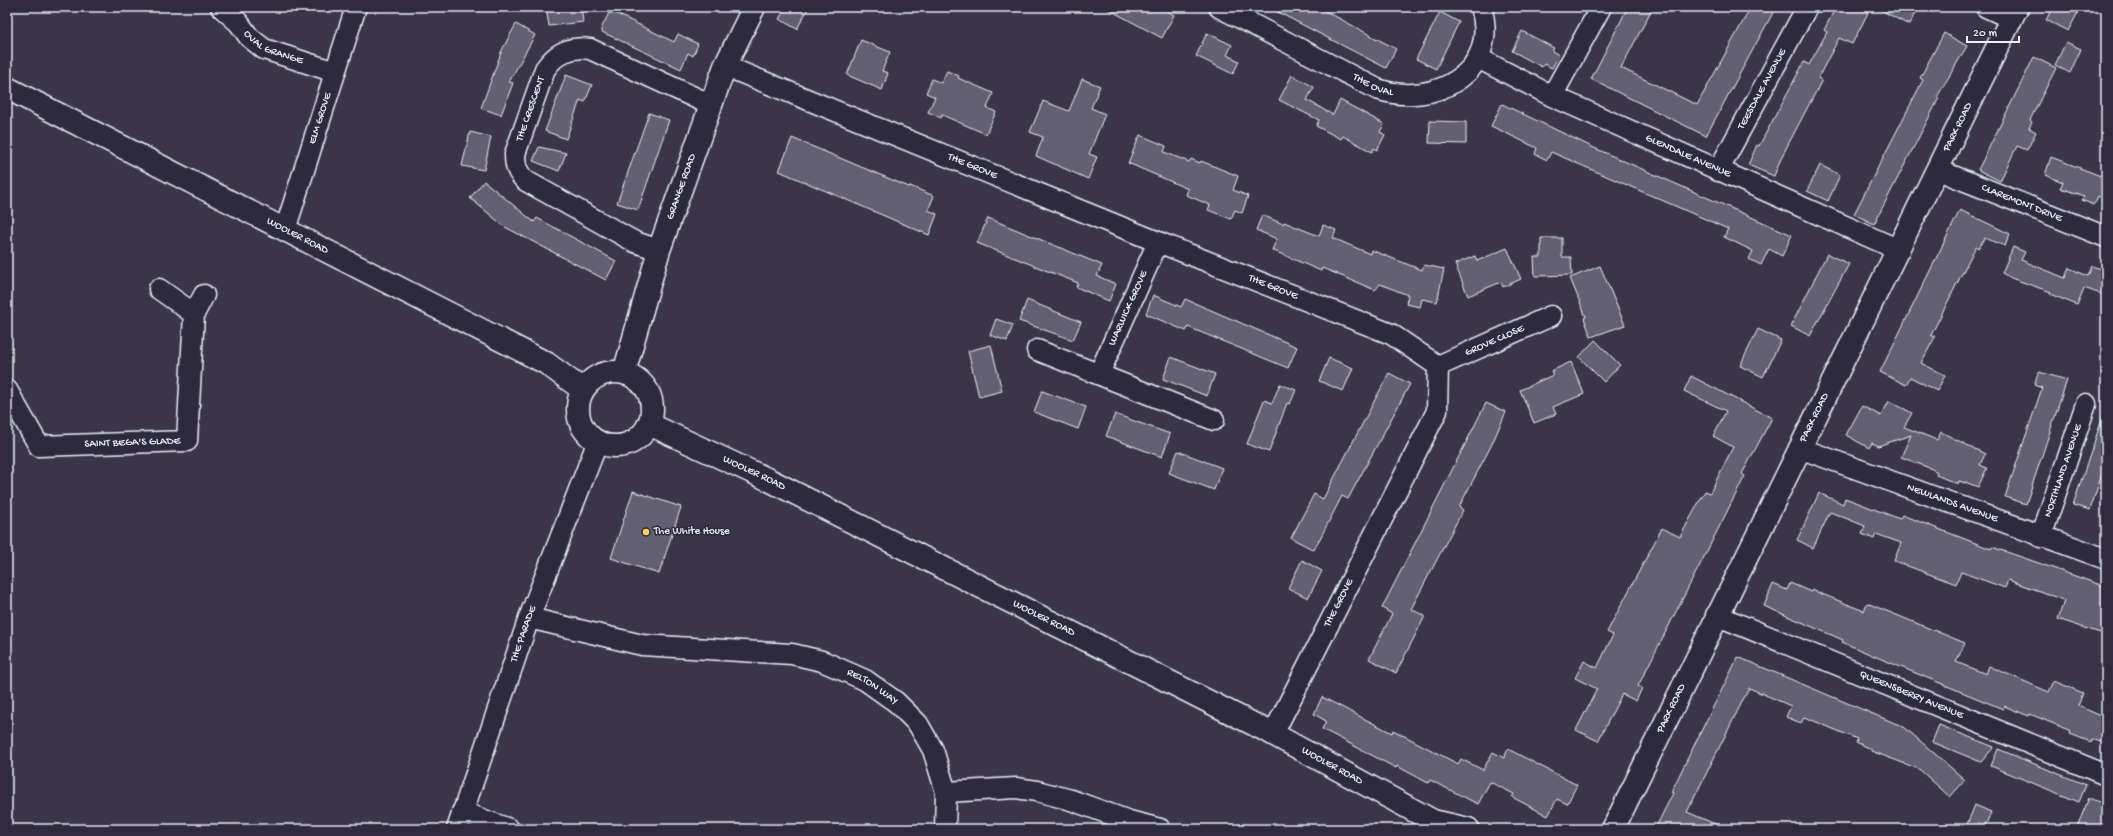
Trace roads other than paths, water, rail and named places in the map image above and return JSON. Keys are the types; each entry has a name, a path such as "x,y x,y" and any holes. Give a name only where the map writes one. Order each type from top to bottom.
{"street":[{"name":"OVAL GRANGE","path":"221,7 239,23 249,37 264,49 336,72"},
{"name":"ELM GROVE","path":"285,230 356,7"},
{"name":"GRANGE ROAD","path":"624,373 659,250 725,66 754,7"},
{"name":"THE OVAL","path":"1219,7 1377,89 1391,94 1411,96 1436,92 1455,82 1470,69 1478,58 1484,44 1485,31 1481,7"},
{"path":"1552,96 1601,7"},
{"name":"TEESDALE AVENUE","path":"1718,171 1807,7"},
{"path":"1986,7 2014,13"},
{"name":"PARK ROAD","path":"1613,829 1716,614 1899,250 2014,13"},
{"name":"THE CRESCENT","path":"659,250 635,242 526,181 519,175 515,165 515,154 545,70 553,59 563,51 575,48 590,49 711,105"},
{"name":"GLENDALE AVENUE","path":"1478,58 1552,96 1718,171 1899,250"},
{"name":"THE GROVE","path":"725,66 1158,242 1391,334 1438,366 1437,411 1273,734"},
{"name":"WOOLER ROAD","path":"7,88 546,363 583,390"},
{"name":"CLAREMONT DRIVE","path":"1938,170 2106,237"},
{"name":"WARWICK GROVE","path":"1099,374 1158,242"},
{"path":"159,288 194,314"},
{"name":"SAINT BEGA'S GLADE","path":"7,390 39,446 187,440 194,314 204,295"},
{"name":"GROVE CLOSE","path":"1438,366 1551,316"},
{"path":"1037,350 1214,420"},
{"path":"607,373 624,373 639,380 650,395 652,408 649,424 641,435 630,443 612,446 598,441 583,427 579,414 579,402 583,390 596,378 607,373"},
{"name":"NORTHLAND AVENUE","path":"2041,537 2086,404"},
{"name":"WOOLER ROAD","path":"649,424 767,480 1273,734 1431,825 1468,829"},
{"name":"THE PARADE","path":"459,820 529,618 598,441"},
{"name":"NEWLANDS AVENUE","path":"1799,448 2041,537 2106,559"},
{"name":"QUEENSBERRY AVENUE","path":"1716,614 2106,775"},
{"name":"RELTON WAY","path":"529,618 642,645 792,654 822,661 865,680 896,702 918,724 932,750 946,792 945,829"},
{"path":"946,792 1000,788 1037,791 1071,800 1128,821 1160,829"},
{"path":"459,820 508,829"}],"place":[{"name":"The White House","path":"646,532"}]}
